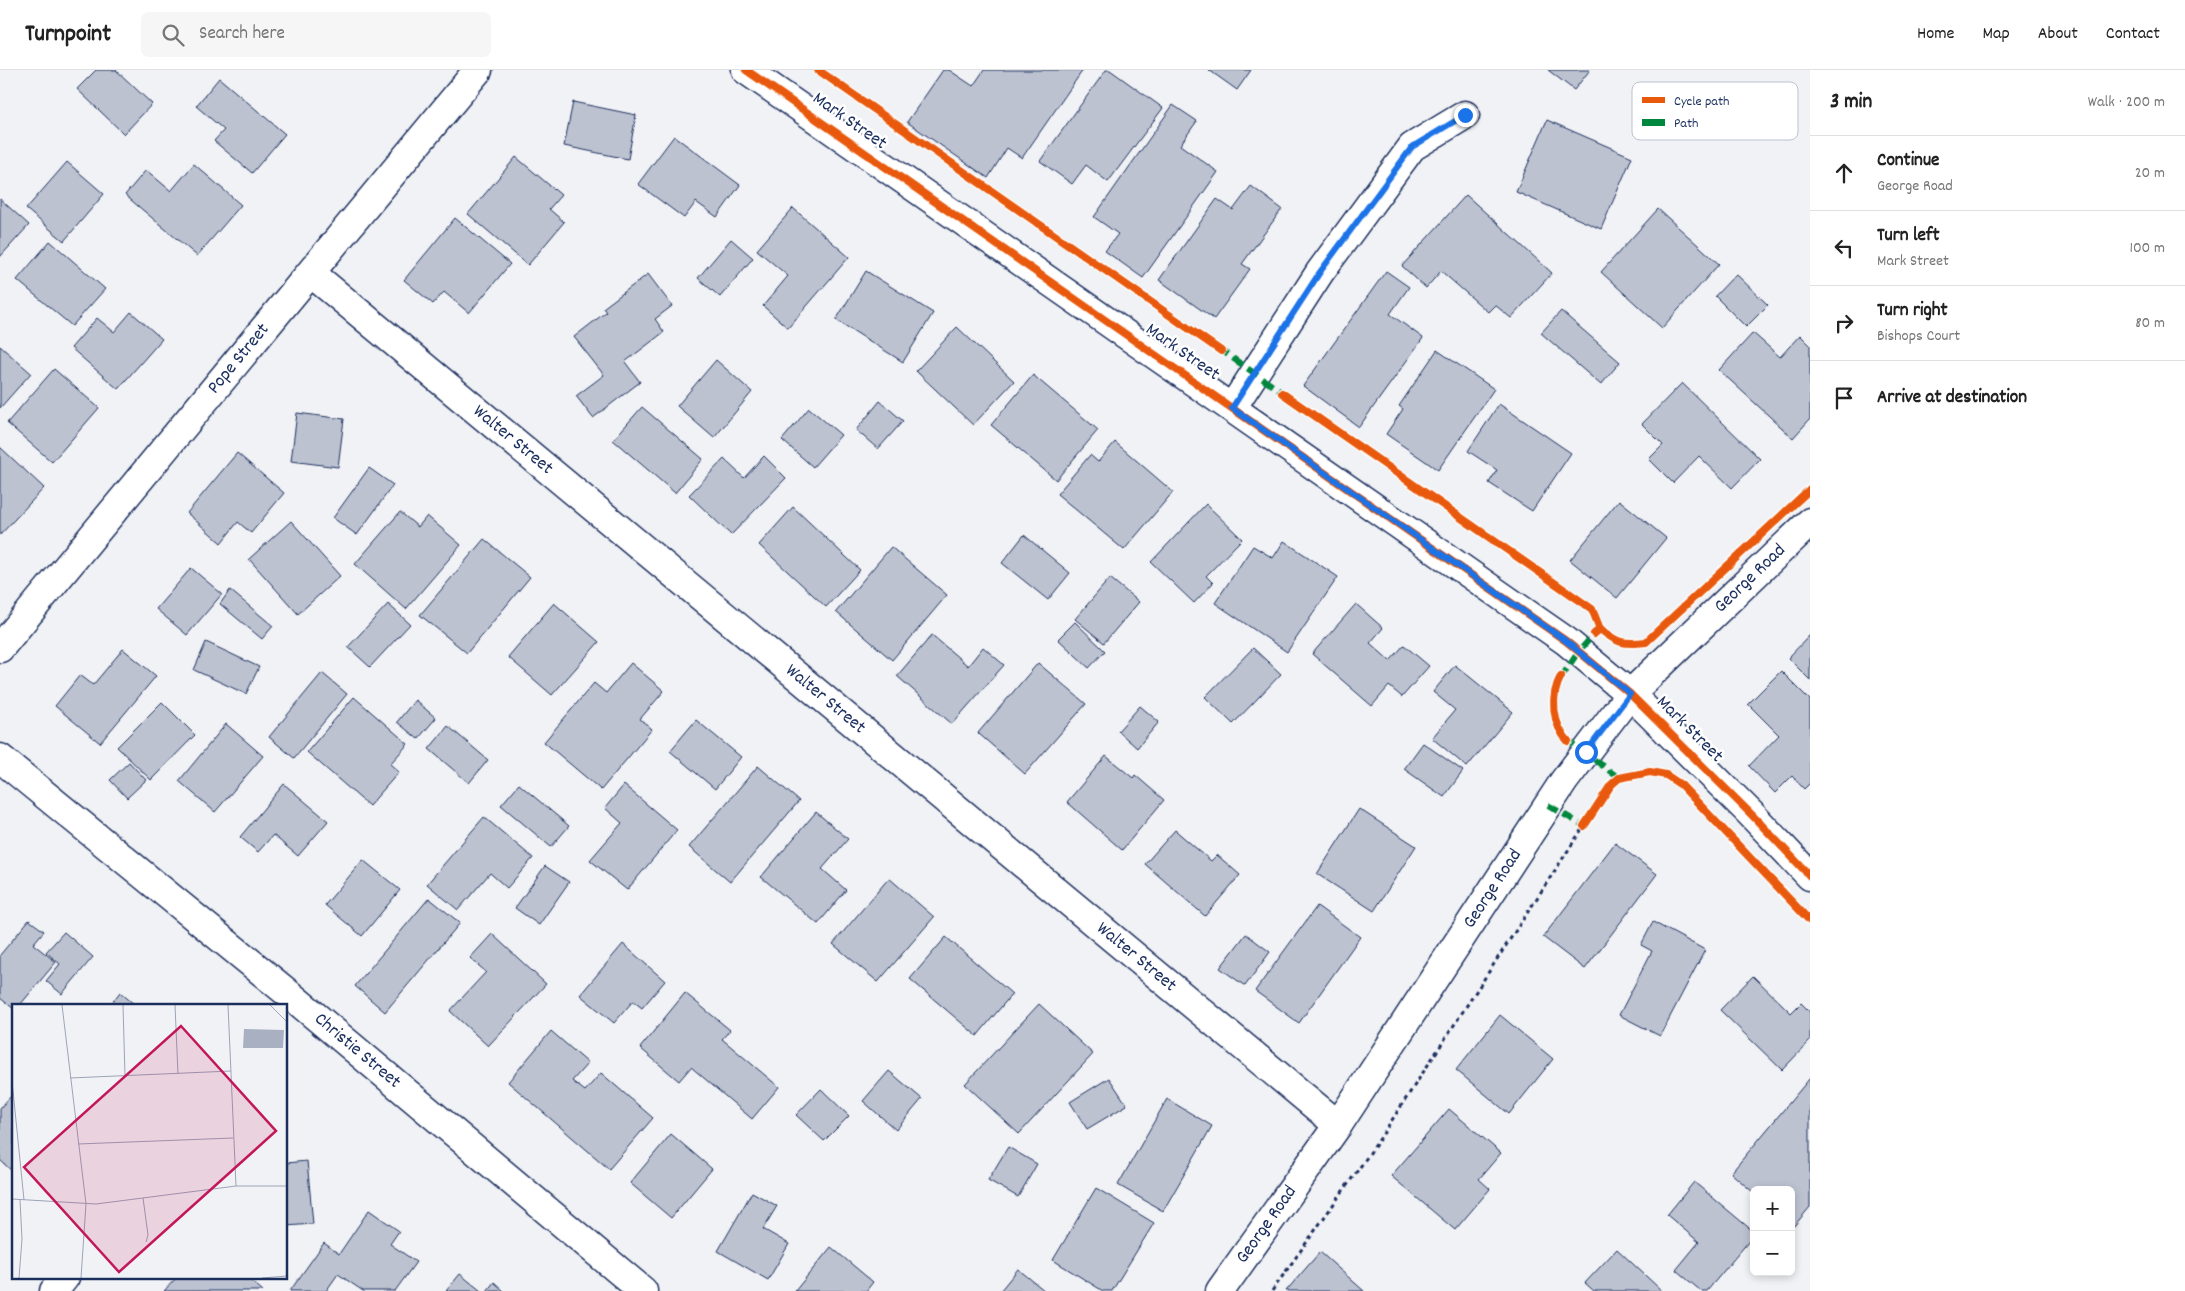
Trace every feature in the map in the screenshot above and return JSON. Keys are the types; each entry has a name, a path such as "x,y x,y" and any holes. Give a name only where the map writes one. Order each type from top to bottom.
{"street":[{"name":"Pope Street","path":"0,648 478,70"},
{"name":"Mark Street","path":"746,70 1566,641 1630,694 1751,814 1810,876"},
{"path":"1232,408 1320,272 1412,147 1465,115"},
{"name":"Walter Street","path":"311,273 1338,1125"},
{"name":"George Road","path":"1220,1291 1338,1125 1564,781 1630,694 1810,522"},
{"name":"Christie Street","path":"0,758 290,1004 642,1291"},
{"path":"54,1291 64,1278"}],"path":[{"path":"1272,1291 1377,1143 1584,826"}],"building":[{"path":"96,70 116,70 152,104 124,134 77,89"},
{"path":"943,70 949,70 973,86 984,70 1083,70 1022,158 1007,148 988,178 907,122"},
{"path":"1106,70 1110,70 1163,108 1108,182 1086,165 1072,184 1040,161"},
{"path":"1209,70 1251,70 1237,90"},
{"path":"1548,70 1590,70 1574,90"},
{"path":"219,78 285,134 252,173 214,141 224,130 196,106"},
{"path":"573,102 636,115 628,159 564,146"},
{"path":"1173,105 1197,121 1180,145 1218,172 1143,278 1105,251 1118,234 1094,217"},
{"path":"1547,120 1632,157 1601,229 1516,192"},
{"path":"674,136 740,185 717,217 696,202 684,218 638,184"},
{"path":"516,157 561,195 549,209 564,222 528,265 468,214"},
{"path":"67,162 104,194 64,241 26,209"},
{"path":"194,164 241,205 197,256 125,195 146,170 171,191"},
{"path":"1251,186 1282,209 1242,264 1250,269 1214,319 1159,280 1217,199 1233,210"},
{"path":"1466,195 1552,273 1511,318 1495,305 1488,312 1441,271 1426,288 1402,266"},
{"path":"0,199 29,225 0,257"},
{"path":"793,208 849,257 788,328 763,306 788,276 757,250"},
{"path":"1658,209 1719,264 1662,328 1601,272"},
{"path":"455,218 510,264 469,313 444,292 433,304 404,280"},
{"path":"731,239 753,258 720,297 698,278"},
{"path":"50,241 105,289 72,326 17,280"},
{"path":"866,271 933,313 903,362 836,320"},
{"path":"1386,271 1409,287 1390,314 1423,338 1359,427 1303,386"},
{"path":"648,274 672,306 655,319 664,332 625,362 640,382 593,418 576,396 604,375 574,337 606,312 603,308"},
{"path":"1736,274 1768,305 1746,327 1715,296"},
{"path":"1561,311 1620,362 1601,385 1541,333"},
{"path":"131,312 162,339 118,389 71,348 97,318 114,332"},
{"path":"957,327 1014,381 973,425 916,371"},
{"path":"1753,333 1780,357 1800,335 1810,345 1810,419 1793,438 1719,370"},
{"path":"0,346 31,373 0,408"},
{"path":"1437,350 1494,389 1438,470 1386,434 1403,409 1399,406"},
{"path":"716,360 752,392 714,438 677,406"},
{"path":"54,369 99,408 52,462 7,423"},
{"path":"1033,375 1098,430 1056,480 991,425"},
{"path":"1682,383 1760,459 1732,488 1699,456 1673,483 1649,459 1663,445 1642,424"},
{"path":"880,401 903,421 878,449 856,430"},
{"path":"1499,404 1571,453 1532,511 1489,483 1497,470 1468,451"},
{"path":"642,407 703,459 675,493 613,440"},
{"path":"809,408 841,435 813,467 782,440"},
{"path":"297,413 344,419 338,467 291,461"},
{"path":"1115,442 1173,492 1124,550 1057,494 1090,455 1098,462"},
{"path":"0,447 44,488 0,535"},
{"path":"237,453 284,493 251,533 238,522 221,543 187,513"},
{"path":"764,456 786,478 731,535 689,495 724,459 744,478"},
{"path":"369,468 393,485 357,535 333,518"},
{"path":"1619,500 1666,538 1617,598 1570,560"},
{"path":"1206,504 1242,539 1206,576 1213,583 1194,603 1151,562"},
{"path":"793,507 860,570 826,607 759,545"},
{"path":"400,512 418,527 427,516 461,545 406,609 355,564"},
{"path":"291,521 340,576 298,614 249,559"},
{"path":"1024,535 1070,573 1048,600 1002,563"},
{"path":"484,539 530,577 467,653 420,615"},
{"path":"1284,541 1338,577 1287,652 1215,603 1253,546 1273,558"},
{"path":"891,547 947,595 892,660 836,612"},
{"path":"191,568 222,594 187,635 156,609"},
{"path":"1110,578 1139,602 1104,643 1075,619"},
{"path":"230,590 273,626 262,639 220,604"},
{"path":"554,603 599,642 552,695 508,657"},
{"path":"388,604 410,624 370,667 348,647"},
{"path":"1356,604 1383,628 1370,643 1390,661 1404,645 1429,666 1402,697 1389,686 1372,706 1312,654"},
{"path":"1075,622 1105,651 1089,668 1058,639"},
{"path":"932,635 968,666 983,647 1004,665 952,724 897,676"},
{"path":"1810,635 1810,680 1788,658"},
{"path":"206,642 259,667 246,694 194,670"},
{"path":"1253,648 1281,674 1233,724 1205,697"},
{"path":"123,649 156,676 100,743 55,706 80,675 93,685"},
{"path":"631,663 664,691 640,719 652,729 601,790 544,742 594,683 606,693"},
{"path":"1038,663 1086,704 1025,774 978,733"},
{"path":"1455,665 1513,712 1467,767 1432,738 1455,710 1433,692"},
{"path":"1781,671 1810,700 1810,783 1804,789 1792,776 1775,793 1749,766 1779,735 1748,704"},
{"path":"322,673 347,694 294,758 269,737"},
{"path":"354,697 408,744 390,764 399,772 369,806 307,752"},
{"path":"415,700 436,718 418,739 397,722"},
{"path":"162,702 195,735 151,780 117,747"},
{"path":"1140,706 1159,722 1137,748 1118,731"},
{"path":"696,720 741,757 715,789 670,751"},
{"path":"226,724 263,756 215,812 179,781"},
{"path":"448,726 488,760 469,783 429,749"},
{"path":"1423,743 1463,771 1444,797 1404,769"},
{"path":"1106,756 1133,778 1135,775 1164,800 1122,850 1067,802"},
{"path":"129,762 146,780 127,798 110,780"},
{"path":"758,766 799,801 730,882 689,847"},
{"path":"284,784 328,821 298,856 273,835 258,852 240,837"},
{"path":"519,784 569,826 551,847 501,805"},
{"path":"624,785 677,830 627,890 590,860 622,823 605,808"},
{"path":"1359,809 1416,846 1374,911 1317,874"},
{"path":"816,812 848,839 822,869 846,890 818,924 761,877"},
{"path":"484,817 533,858 507,888 490,873 458,910 427,884"},
{"path":"1175,830 1211,861 1217,855 1240,875 1205,916 1145,864"},
{"path":"1615,843 1657,874 1585,969 1543,937"},
{"path":"363,860 400,890 362,936 325,905"},
{"path":"545,866 569,882 539,925 515,908"},
{"path":"889,878 934,917 878,982 833,944"},
{"path":"429,898 460,923 385,1012 355,986"},
{"path":"1317,906 1360,937 1299,1023 1255,991"},
{"path":"29,920 44,931 33,944 56,962 21,1004 12,1004 12,1007 0,998 0,955"},
{"path":"1653,922 1705,950 1660,1036 1619,1015 1652,951 1641,945"},
{"path":"64,932 93,957 62,994 46,981 60,964 46,952"},
{"path":"492,934 546,984 488,1046 450,1011 486,972 470,958"},
{"path":"1246,934 1270,952 1245,986 1220,968"},
{"path":"946,937 1012,994 977,1036 910,979"},
{"path":"623,944 665,981 642,1008 633,1001 614,1023 580,995"},
{"path":"1753,976 1791,1013 1801,1003 1810,1012 1810,1041 1782,1070 1720,1010"},
{"path":"120,992 134,1004 111,1004"},
{"path":"685,993 730,1030 722,1039 779,1087 752,1119 691,1067 679,1081 640,1048"},
{"path":"1039,1004 1093,1054 1019,1134 965,1084"},
{"path":"1500,1015 1553,1059 1509,1114 1456,1070"},
{"path":"551,1031 588,1063 572,1081 585,1091 601,1073 653,1118 609,1169 508,1082"},
{"path":"889,1071 922,1099 896,1130 863,1101"},
{"path":"1109,1078 1127,1105 1087,1129 1070,1102"},
{"path":"1810,1078 1810,1207 1795,1225 1795,1186 1750,1186 1750,1190 1731,1173"},
{"path":"821,1089 849,1116 824,1141 796,1115"},
{"path":"12,1095 12,1171 0,1160 0,1108"},
{"path":"1167,1099 1212,1126 1163,1211 1118,1185"},
{"path":"1449,1109 1501,1153 1479,1179 1490,1189 1455,1230 1391,1176"},
{"path":"671,1134 712,1169 671,1218 630,1183"},
{"path":"1008,1147 1037,1164 1018,1197 988,1180"},
{"path":"307,1161 313,1224 288,1226 288,1163"},
{"path":"1694,1182 1750,1229 1750,1240 1707,1291 1701,1291 1676,1270 1699,1242 1667,1215"},
{"path":"1096,1188 1154,1223 1112,1291 1103,1291 1053,1260"},
{"path":"752,1192 777,1206 763,1229 789,1244 768,1280 718,1251"},
{"path":"369,1210 399,1231 390,1244 416,1262 395,1291 363,1291 338,1274 326,1291 290,1291 324,1243 339,1254"},
{"path":"831,1247 873,1282 866,1291 795,1291"},
{"path":"1617,1249 1662,1291 1594,1291 1585,1283"},
{"path":"1320,1252 1364,1291 1286,1291"},
{"path":"1018,1269 1045,1291 1000,1291"},
{"path":"460,1274 481,1291 446,1291"},
{"path":"176,1278 248,1278 263,1291 164,1291"},
{"path":"494,1282 504,1291 487,1291"}],"marked path":[{"path":"1218,348 1286,395"},
{"path":"1560,679 1579,651 1596,632"},
{"path":"1565,738 1619,778"},
{"path":"1548,805 1584,826 1586,824"}],"cycle path":[{"path":"746,70 1566,641 1630,694 1751,814 1810,876"},
{"path":"818,70 1221,351"},
{"path":"1282,393 1592,609 1600,629 1594,634"},
{"path":"1600,629 1621,642 1646,642 1810,489"},
{"path":"1561,676 1555,692 1554,710 1559,726 1568,741"},
{"path":"1584,826 1611,785 1619,778 1650,772 1666,775 1681,785 1810,921"}],"route":[{"path":"1465,115 1412,147 1320,272 1232,408 1566,641 1630,694 1586,752"}]}
